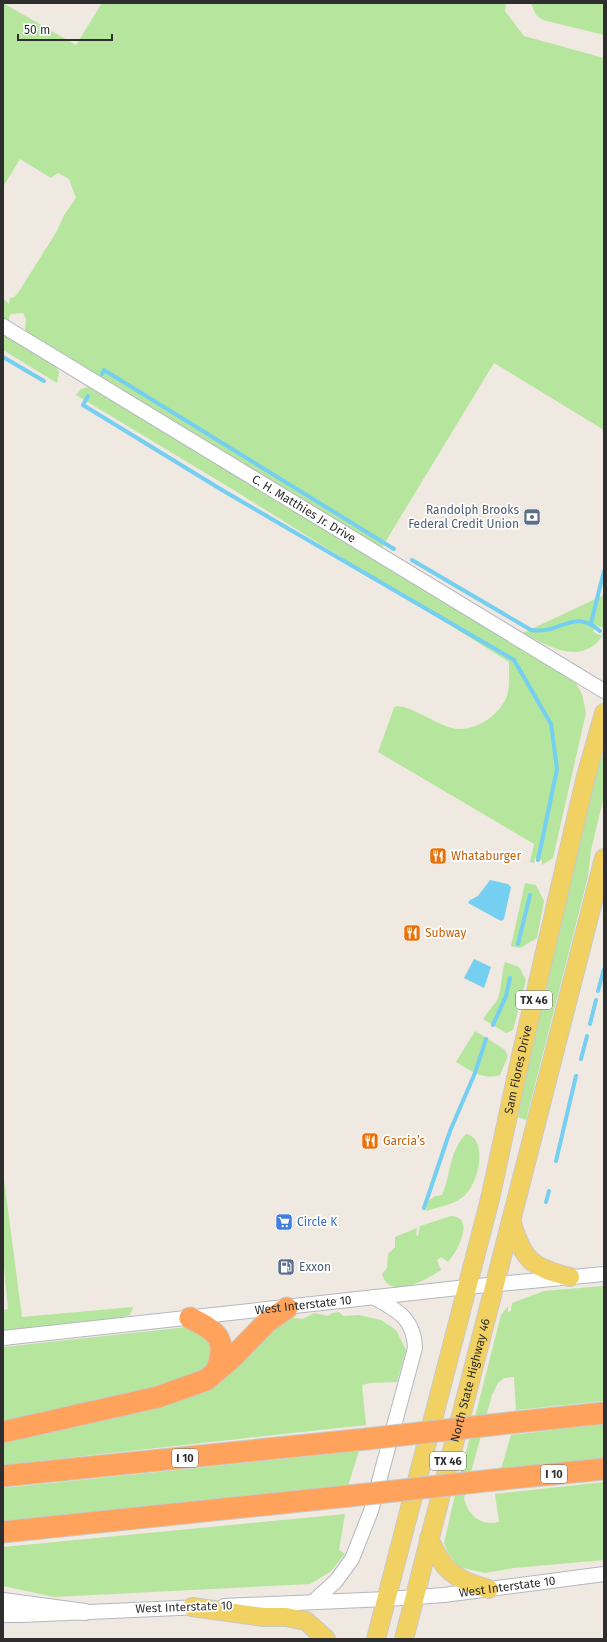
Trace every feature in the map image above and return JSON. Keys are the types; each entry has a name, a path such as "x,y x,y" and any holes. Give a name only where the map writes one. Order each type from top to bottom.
{"highway":[{"path":"3,1432 158,1397 195,1385 206,1380 216,1372 267,1322 287,1308"},
{"path":"190,1318 203,1324 219,1338 222,1347 222,1357 216,1372"},
{"name":"I 10","path":"3,1476 604,1413"},
{"name":"I 10","path":"3,1532 604,1469"}],"main road":[{"name":"Sam Flores Drive","path":"467,1287 490,1199 520,1058 586,776 604,713"},
{"name":"TX 46","path":"494,1284 604,858"},
{"path":"511,1221 522,1251 528,1260 550,1272 570,1277"},
{"name":"North State Highway 46","path":"404,1639 494,1284"},
{"name":"North State Highway 46","path":"376,1639 467,1287"},
{"path":"429,1538 441,1563 457,1578 489,1589"},
{"path":"3,1602 84,1612"},
{"path":"192,1607 264,1616 286,1617 306,1621 326,1639"}],"street":[{"name":"C. H. Matthies Jr. Drive","path":"3,326 604,691"},
{"name":"West Interstate 10","path":"3,1338 287,1308 494,1284 604,1274"},
{"path":"312,1602 336,1581 352,1559 371,1510 415,1348 414,1334 408,1322 399,1311 373,1297"},
{"name":"West Interstate 10","path":"3,1615 387,1599 489,1589 604,1574"}],"green space":[{"path":"3,3 76,45 102,3 506,3 505,11 524,36 604,58 604,430 494,363 381,549 25,331 26,319 23,313 11,314 9,317 9,322 3,319 3,298 9,304 10,298 14,297 18,293 57,231 64,215 76,198 69,179 58,173 51,178 20,159 3,187"},
{"path":"531,3 604,3 604,35 543,20 536,15"},
{"path":"3,333 54,364 59,372 57,383 3,350"},
{"path":"88,387 93,388 574,680 582,694 586,713 553,858 542,865 542,860 535,858 534,863 530,862 534,844 378,752 394,708 397,706 404,707 445,726 460,729 477,726 492,717 503,704 507,696 509,684 509,662 237,492 76,395 81,389"},
{"path":"604,595 604,628 595,625 593,632 602,636 604,629 604,634 595,644 586,650 576,652 565,651 544,644 523,633"},
{"path":"604,752 604,796 591,850 588,877 526,1120 518,1117 523,1085 594,778"},
{"path":"525,883 536,885 544,901 537,938 520,948 511,946"},
{"path":"505,962 519,967 526,980 513,1030 506,1033 483,1019 498,998"},
{"path":"475,1031 504,1049 508,1056 500,1075 488,1077 482,1076 456,1062"},
{"path":"466,1134 473,1138 477,1144 479,1152 479,1162 474,1181 466,1194 458,1200 448,1205 426,1211 428,1201 435,1196 442,1195 453,1155 460,1141"},
{"path":"3,1172 22,1317 133,1307 130,1315 107,1321 3,1333 3,1310 8,1309 3,1257"},
{"path":"451,1216 458,1218 462,1222 462,1236 456,1251 448,1262 441,1257 437,1260 441,1270 418,1283 408,1286 392,1286 386,1282 382,1274 387,1268 388,1254 395,1247 395,1237 417,1228 416,1235 418,1236 420,1226"},
{"path":"604,1286 604,1401 516,1410 514,1377 504,1378 498,1383 492,1395 464,1498 472,1515 481,1521 492,1523 499,1522 495,1494 604,1482 604,1560 514,1568 485,1573 459,1567 448,1553 444,1543 501,1315 508,1306 508,1312 511,1311 512,1303 544,1291"},
{"path":"339,1312 343,1316 359,1315 381,1320 396,1330 406,1350 397,1382 370,1383 362,1385 366,1425 3,1465 3,1439 165,1402 286,1317 303,1319 314,1313 328,1316 332,1313"},
{"path":"187,1327 213,1343 208,1367 185,1382 3,1427 3,1347"},
{"path":"604,1424 604,1459 501,1469 511,1435"},
{"path":"359,1451 348,1486 3,1522 3,1488"},
{"path":"345,1514 339,1550 345,1554 330,1572 310,1584 54,1597 3,1586 3,1547"}],"water":[{"path":"490,880 508,884 511,887 504,919 501,921 468,903 470,900 478,896"},
{"path":"474,959 491,967 484,988 464,978"}],"waterway":[{"path":"3,357 44,381"},
{"path":"102,374 104,370 394,549"},
{"path":"88,396 83,405 222,490 514,660 551,724 557,769 538,860"},
{"path":"412,560 531,630 551,629 574,621 582,621 591,624 600,631"},
{"path":"591,623 604,571"},
{"path":"518,944 530,895"},
{"path":"598,991 604,969"},
{"path":"493,1025 506,996 510,978"},
{"path":"590,1024 596,1000"},
{"path":"581,1059 587,1036"},
{"path":"424,1208 450,1131 475,1073 486,1039"},
{"path":"556,1161 576,1076"},
{"path":"546,1202 549,1191"}],"place":[{"name":"Randolph Brooks Federal Credit Union","path":"532,517"},
{"name":"Whataburger","path":"438,856"},
{"name":"Subway","path":"412,933"},
{"name":"Garcia’s","path":"370,1141"},
{"name":"Circle K","path":"284,1222"},
{"name":"Exxon","path":"286,1267"}]}
